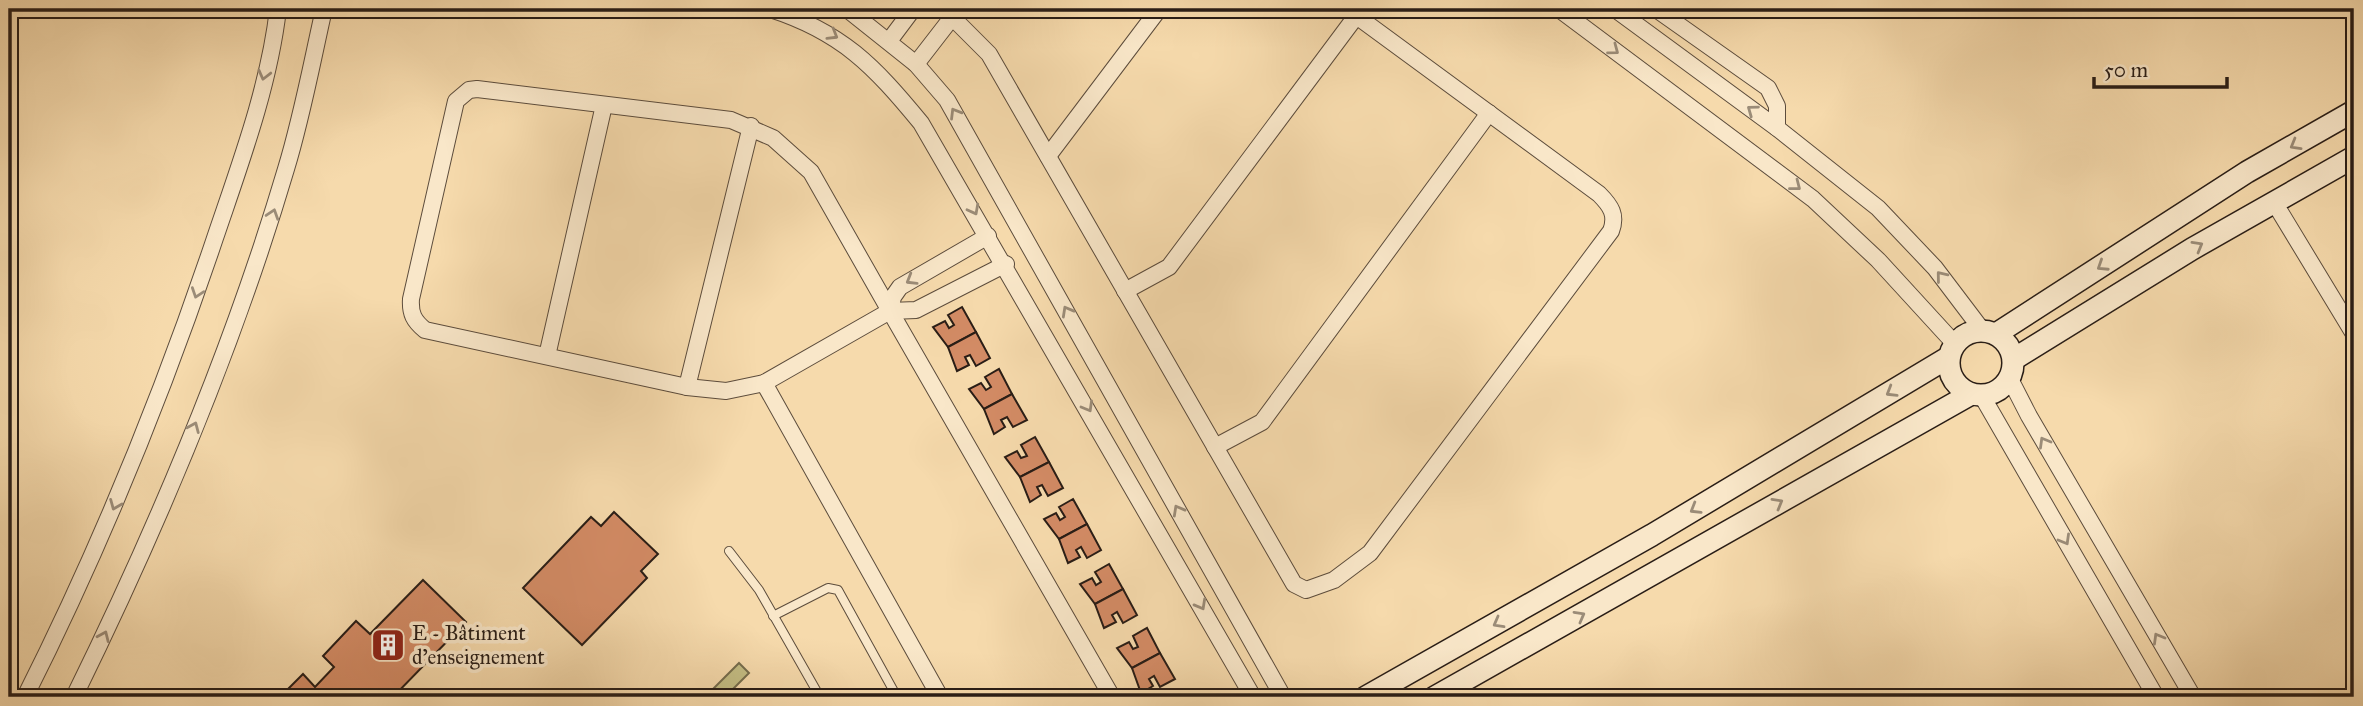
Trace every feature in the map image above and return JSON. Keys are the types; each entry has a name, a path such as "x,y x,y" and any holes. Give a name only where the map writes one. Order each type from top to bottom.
{"main road":[{"path":"1366,697 1652,535 1952,351 1963,335 1989,332 2247,172 2354,111"},
{"path":"1436,697 1977,395 2003,388 2012,369 2274,202 2354,157"},
{"path":"1989,332 2005,340 2012,369"},
{"path":"1952,351 1953,380 1977,395"}],"street":[{"path":"25,697 110,517 173,362 244,152 278,9"},
{"path":"74,697 100,645 206,398 256,266 287,166 324,9"},
{"path":"770,9 818,26 841,40 878,71 937,147 1253,697"},
{"path":"847,9 916,64 947,100 1283,697"},
{"path":"889,41 914,9"},
{"path":"1048,156 1159,9"},
{"path":"1559,9 1813,199 1878,260 1952,351"},
{"path":"1615,9 1853,186 1898,227 1989,332"},
{"path":"1656,9 1770,91 1777,106 1777,128"},
{"path":"916,64 951,11 989,54 1125,291 1294,584 1299,588 1313,589 1334,580 1370,553 1611,232 1615,220 1611,205 1599,194 1352,12 1169,267 1125,291"},
{"path":"1006,264 916,310 890,311 764,383 726,391 687,387 425,330 415,322 410,311 453,110 461,95 477,89 732,120 774,138 811,173 890,311 1112,697"},
{"path":"547,356 604,105"},
{"path":"1215,447 1262,422 1489,113"},
{"path":"687,387 751,127"},
{"path":"2274,202 2354,334"},
{"path":"890,311 893,297 900,287 988,236"},
{"path":"2012,369 2029,416 2193,697"},
{"path":"764,383 940,697"},
{"path":"1977,395 2156,697"},
{"path":"1123,467 1148,456"}],"lane":[{"path":"729,551 760,590 820,697"},
{"path":"773,616 811,594 828,588 836,589 897,697"}],"shaded area":[{"path":"739,663 749,673 725,697 705,697"}],"building":[{"path":"962,307 976,332 948,347 933,327 945,321 949,328 954,325 948,315"},
{"path":"976,332 990,358 976,366 970,355 965,357 969,365 957,371 948,347"},
{"path":"999,369 1012,394 984,409 969,389 981,383 986,390 991,387 985,377"},
{"path":"1012,394 1027,420 1013,427 1007,417 1001,420 1005,427 994,434 984,409"},
{"path":"1035,437 1049,462 1020,477 1005,457 1017,451 1021,458 1027,456 1021,445"},
{"path":"1049,462 1063,488 1048,496 1042,485 1037,487 1041,495 1030,502 1020,477"},
{"path":"1073,499 1087,524 1059,539 1044,519 1056,513 1060,520 1065,517 1059,507"},
{"path":"614,512 658,554 641,571 647,578 582,645 523,588 591,517 601,526"},
{"path":"1087,524 1101,550 1087,558 1081,547 1076,550 1080,557 1068,563 1059,539"},
{"path":"1109,564 1123,589 1095,604 1080,584 1092,578 1096,585 1101,582 1095,572"},
{"name":"E - Bâtiment d'enseignement","path":"423,580 466,622 393,697 280,697 303,674 315,687 334,667 323,656 356,621 370,634"},
{"path":"1123,589 1137,615 1123,623 1117,612 1112,615 1116,622 1104,628 1095,604"},
{"path":"1147,628 1160,653 1132,668 1117,648 1129,642 1133,649 1138,647 1133,636"},
{"path":"1160,653 1175,679 1160,687 1154,676 1149,679 1153,686 1141,693 1132,668"}],"place":[{"name":"E - Bâtiment d'enseignement","path":"388,645"}]}
